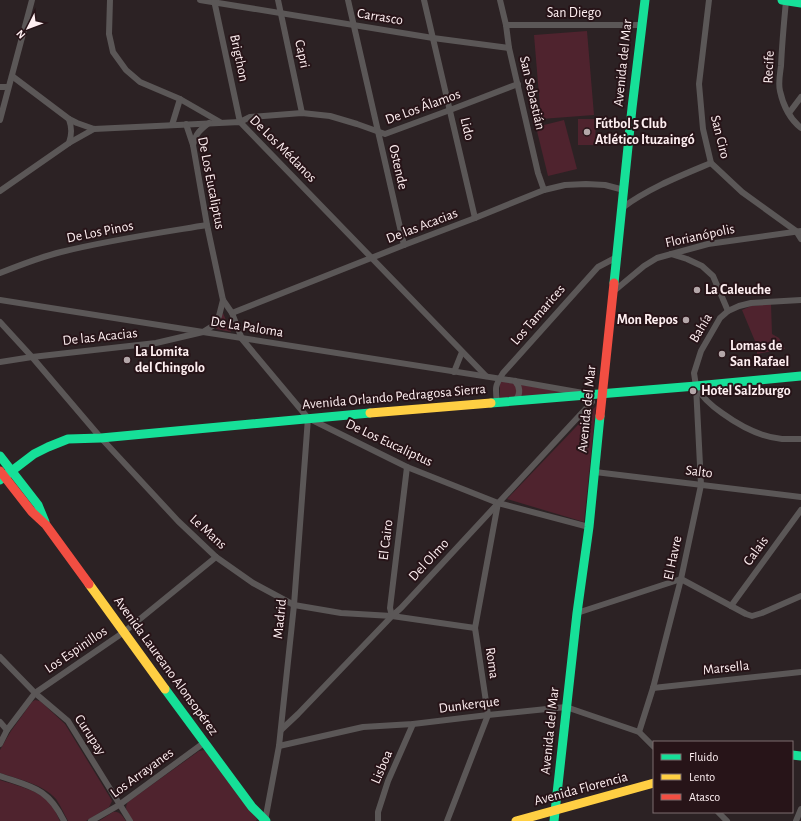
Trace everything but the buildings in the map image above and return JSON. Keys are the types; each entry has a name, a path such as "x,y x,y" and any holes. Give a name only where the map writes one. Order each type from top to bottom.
{"street":[{"path":"0,120 32,0"},
{"name":"De Los Eucaliptus","path":"110,0 109,34 113,52 126,70 140,82 180,100 222,122"},
{"name":"Carrasco","path":"200,0 214,1 433,38 510,48"},
{"name":"Capri","path":"278,0 302,113"},
{"name":"Ostende","path":"348,0 404,245"},
{"name":"Lido","path":"424,0 475,218"},
{"name":"San Sebastián","path":"500,0 538,173 544,190"},
{"name":"Avenida del Mar","path":"554,821 577,613 589,527 645,0"},
{"name":"San Ciro","path":"709,0 699,84 703,129 711,163 742,192 798,231 801,239"},
{"path":"782,0 801,3"},
{"name":"Recife","path":"786,0 780,89 783,103 789,114 801,128"},
{"name":"Brigthon","path":"214,1 240,122"},
{"name":"San Diego","path":"506,25 642,25"},
{"name":"De Los Médanos","path":"12,76 69,119 94,129 240,122 462,352 488,377"},
{"name":"De Los Álamos","path":"240,122 250,117 302,113 330,116 385,134 518,84"},
{"path":"0,87 8,87"},
{"path":"789,114 801,97"},
{"path":"172,125 180,100"},
{"path":"68,143 72,135 72,127 69,119"},
{"path":"193,145 195,136 209,123"},
{"name":"De Los Eucaliptus","path":"186,124 193,145 207,225 223,300 232,313 242,339 308,418 407,467 498,503 589,527"},
{"path":"0,191 68,143 94,129"},
{"path":"622,208 655,187 711,163"},
{"name":"De las Acacias","path":"232,313 544,190 565,185 586,184 605,185 624,190"},
{"name":"De Los Pinos","path":"0,273 35,260 89,245 207,225"},
{"name":"Florianópolis","path":"614,291 657,258 708,244 798,231"},
{"path":"671,254 702,266 713,276 728,311"},
{"name":"Los Tamarices","path":"497,402 496,388 503,373 598,267 617,257"},
{"name":"De La Paloma","path":"0,300 515,381 591,398"},
{"path":"203,332 214,325 219,316 223,300"},
{"name":"Bahía","path":"696,386 694,373 701,351 720,318 728,311 739,306 752,303 801,300"},
{"name":"Le Mans","path":"0,322 32,356 101,438 178,521 216,557 253,583 294,604 341,613 392,616 475,628"},
{"name":"De las Acacias","path":"0,362 32,356 156,343 203,332"},
{"path":"454,372 462,352"},
{"name":"Avenida Orlando Pedragosa Sierra","path":"1,476 34,454 68,439 101,438 516,400 591,398 603,394 801,376"},
{"path":"488,377 496,388"},
{"path":"515,381 518,384 520,392 516,400"},
{"path":"696,386 701,395 711,405 734,422 756,433 781,439 801,439"},
{"name":"El Havre","path":"639,732 653,688 681,579 701,485 696,386"},
{"name":"Del Olmo","path":"281,730 401,608 498,503 591,398"},
{"name":"Madrid","path":"266,821 281,730 294,604 308,418"},
{"name":"Avenida Laureano Alonsopérez","path":"0,456 12,470 28,499 32,512 46,525 248,801 266,821"},
{"name":"El Cairo","path":"392,616 390,608 407,467"},
{"name":"Salto","path":"595,472 801,497"},
{"name":"Avenida Laureano Alonsopérez","path":"1,476 28,499"},
{"name":"Roma","path":"447,821 488,715 475,628 498,503"},
{"name":"Calais","path":"731,606 801,510"},
{"name":"Los Espinillos","path":"0,744 7,730 35,693 124,632 216,557"},
{"path":"577,613 681,579 752,616 801,596"},
{"name":"Curupay","path":"0,657 35,693 68,721 130,821"},
{"name":"Marsella","path":"653,688 801,672"},
{"name":"Dunkerque","path":"279,746 363,727 413,724 566,707 639,732 653,746"},
{"path":"0,722 7,730"},
{"name":"Lisboa","path":"378,821 378,812 388,781 413,724"},
{"name":"Los Arrayanes","path":"91,821 119,805 205,742"},
{"path":"0,776 35,788 48,796 55,804 64,821"},
{"name":"Avenida Florencia","path":"516,821 653,783"},
{"path":"798,818 801,809"},
{"path":"719,813 727,821"}],"shaded area":[{"path":"587,31 594,115 541,119 534,35"},
{"name":"Fútbol 5 Club Atlético Ituzaingó","path":"578,119 596,119 595,145 578,145"},
{"path":"564,120 577,169 548,176 536,127"},
{"path":"771,304 772,334 779,338 785,349 757,354 757,346 742,310 751,306"},
{"path":"223,313 231,332 216,329"},
{"path":"500,381 569,393 500,399"},
{"path":"596,406 584,522 507,499"},
{"path":"35,700 40,701 65,724 112,801 109,807 86,821 68,821 56,799 44,789 0,773 0,750 11,731"},
{"path":"204,750 208,753 257,819 256,821 133,821 126,810 128,802 199,751"},
{"path":"0,780 26,788 39,794 49,802 60,821 0,821"},
{"path":"113,812 119,813 126,821 99,821"}],"traffic: fast":[{"path":"614,283 645,0"},
{"path":"782,0 801,3"},
{"path":"491,403 801,376"},
{"path":"0,480 34,454 68,439 101,438 370,413"},
{"path":"554,821 577,613 589,527 600,416"},
{"path":"0,456 38,505 45,522"},
{"path":"165,689 252,807 266,821"},
{"path":"793,755 801,756"}],"traffic: slow":[{"path":"370,413 491,403"},
{"path":"89,584 165,689"},
{"path":"516,821 653,783"}],"traffic: jam":[{"path":"600,416 614,283"},
{"path":"0,471 32,512 46,525 89,584"}],"place":[{"name":"Fútbol 5 Club Atlético Ituzaingó","path":"587,132"},
{"name":"La Caleuche","path":"697,290"},
{"name":"Mon Repos","path":"686,320"},
{"name":"Lomas de San Rafael","path":"722,354"},
{"name":"La Lomita del Chingolo","path":"127,360"},
{"name":"Hotel Salzburgo","path":"693,391"}]}
